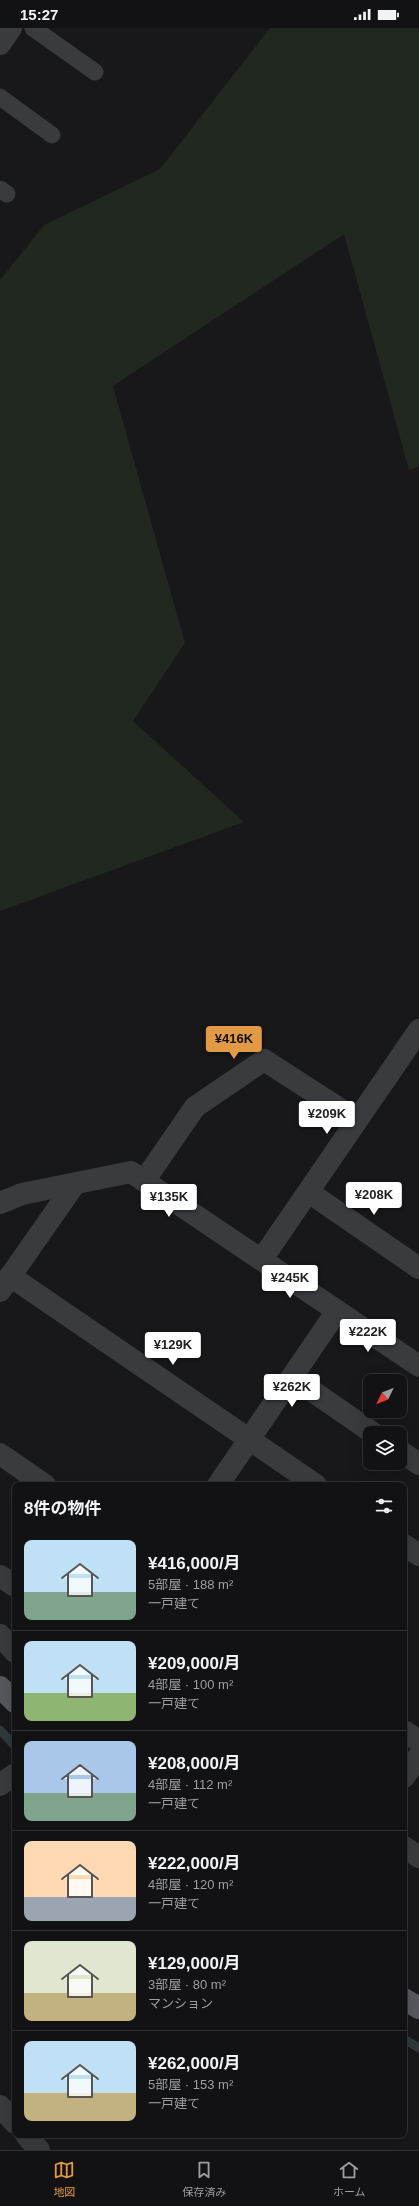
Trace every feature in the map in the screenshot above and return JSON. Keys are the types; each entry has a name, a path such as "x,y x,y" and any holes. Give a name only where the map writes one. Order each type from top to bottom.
{"main road":[{"path":"0,1687 12,1699"},
{"path":"407,2001 419,2008"}],"street":[{"path":"262,1259 310,1193 357,1120 419,1030"},
{"path":"144,1181 195,1107 264,1060 357,1120"},
{"path":"0,1203 22,1194 74,1185 131,1172 419,1366"},
{"path":"74,1185 5,1284 249,1439 312,1482"},
{"path":"310,1193 419,1268"},
{"path":"220,1482 337,1311"},
{"path":"292,1377 363,1426"},
{"path":"0,1454 41,1482"},
{"path":"407,1456 419,1464"},
{"path":"407,1547 419,1555"},
{"path":"0,1576 12,1584"},
{"path":"0,1635 12,1649"},
{"path":"407,1733 419,1741"},
{"path":"407,1773 419,1756"},
{"path":"0,1785 12,1776"},
{"path":"407,1849 419,1857"},
{"path":"0,2106 12,2120"},
{"path":"29,2138 39,2150"}],"lane":[{"path":"32,28 95,72"},
{"path":"0,97 52,135"}],"shaded area":[{"path":"270,28 419,28 419,467 409,470 344,234 113,386 185,643 133,721 244,822 0,911 0,280 44,225 160,169"}],"waterway":[{"path":"0,1730 12,1743"},
{"path":"407,2041 419,2048"}]}
